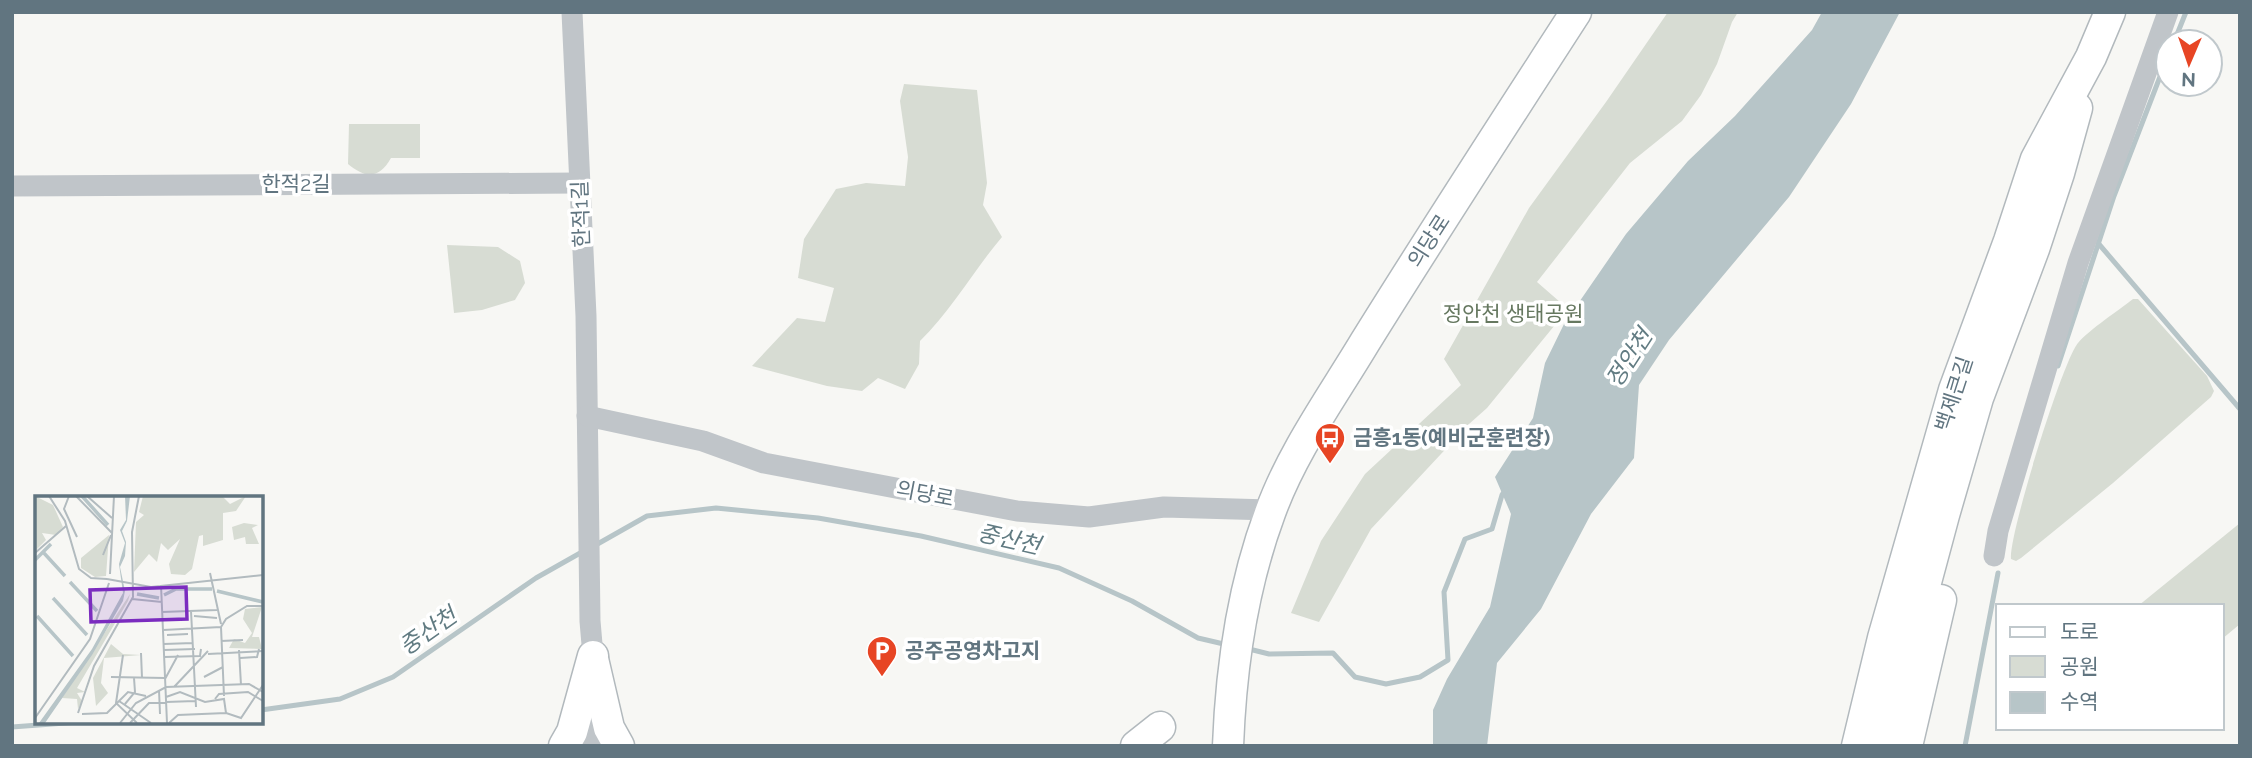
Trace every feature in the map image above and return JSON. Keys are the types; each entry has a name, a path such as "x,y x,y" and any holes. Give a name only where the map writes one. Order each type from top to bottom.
{"main road":[{"name":"의당로","path":"1228,746 1229,707 1240,618 1255,555 1270,510 1298,453 1390,302 1576,12"},
{"name":"백제큰길","path":"1882,746 2021,245 2036,159 2091,57 2110,12"},
{"name":"백제큰길","path":"1857,746 1894,599 1954,390 2021,245"},
{"path":"1837,746 1924,423 1957,338 2021,245"},
{"path":"1907,746 1951,562 2016,347 2021,245"},
{"path":"564,746 572,732 593,656"},
{"path":"593,656 609,728 619,746"},
{"path":"1136,746 1160,727"}],"street":[{"name":"한적1길","path":"572,12 586,316 590,621 593,656 591,746"},
{"path":"1993,555 1998,530 2078,263 2168,12"},
{"name":"한적2길","path":"12,186 579,183"},
{"name":"의당로","path":"587,416 703,441 764,463 1017,511 1089,517 1164,507 1270,510"}],"green space":[{"name":"정안천 생태공원","path":"1668,12 1738,12 1717,64 1701,95 1682,121 1630,163 1537,282 1568,309 1487,408 1371,529 1319,622 1291,613 1321,541 1365,474 1461,385 1444,359 1529,208"},
{"path":"904,84 977,90 987,183 983,205 1002,237 920,341 919,364 905,389 878,378 862,391 827,386 752,366 797,318 825,322 834,288 798,278 804,239 836,189 866,183 905,186 908,157 900,101"},
{"path":"349,124 420,124 420,158 391,158 377,173 361,172 348,164"},
{"path":"447,245 498,247 520,261 525,283 515,300 482,310 454,313"},
{"path":"2133,299 2138,299 2207,376 2214,391 2211,397 2113,483 2021,558 2016,561 2011,559 2012,544 2027,485 2049,413 2071,356 2083,338"},
{"path":"2240,523 2240,624 2224,637 2224,604 2140,604"}],"water":[{"name":"정안천","path":"1822,12 1900,12 1851,104 1789,197 1669,340 1639,385 1634,458 1591,514 1541,609 1497,663 1487,746 1433,746 1433,710 1447,679 1490,607 1511,514 1495,477 1533,418 1545,363 1564,324 1626,234 1688,161 1735,116 1812,30"}],"waterway":[{"path":"2180,28 2186,12"},
{"path":"2058,366 2114,196 2154,92"},
{"path":"2098,243 2240,409"},
{"name":"중산천","path":"1245,648 1269,654 1333,653 1355,677 1386,684 1420,677 1448,660 1444,592 1465,539 1492,529 1506,489"},
{"name":"중산천","path":"594,546 647,516 716,508 818,518 921,536 1059,568 1132,601 1198,638 1228,645"},
{"name":"중산천","path":"262,710 340,699 393,677 536,578 582,552"},
{"path":"1965,746 1998,573"},
{"name":"중산천","path":"12,727 65,723"}],"place":[{"name":"금흥1동(예비군훈련장)","path":"1330,465"},
{"name":"공주공영차고지","path":"882,678"}]}
